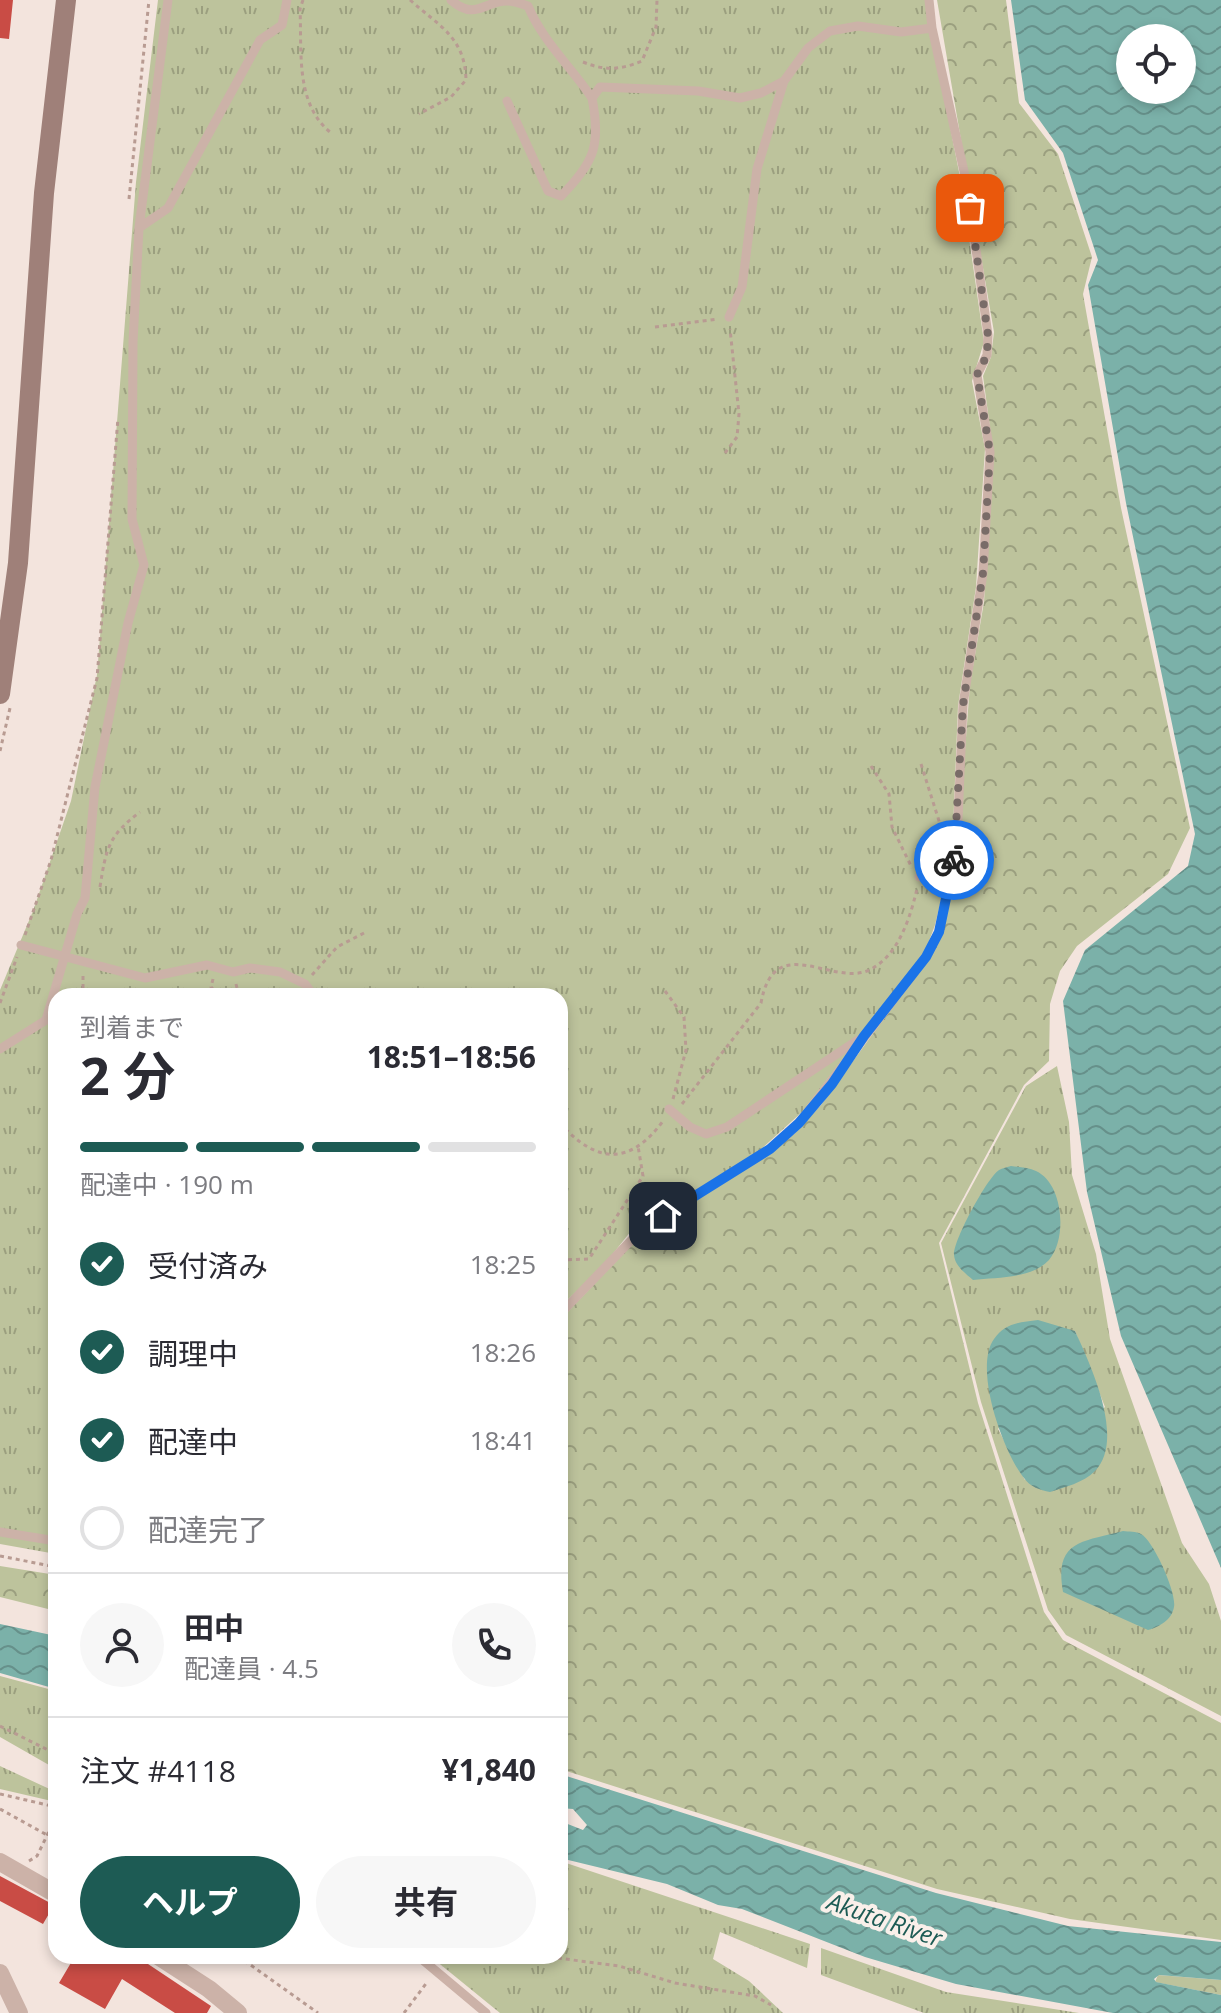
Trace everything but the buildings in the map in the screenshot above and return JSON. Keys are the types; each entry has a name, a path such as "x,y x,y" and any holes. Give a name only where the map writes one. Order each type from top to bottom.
{"street":[{"path":"0,694 18,563 44,193 66,0"},
{"path":"0,1862 48,1889"},
{"path":"170,1964 209,1989 238,2013"},
{"path":"0,1973 19,2013"}],"lane":[{"path":"55,988 85,898 95,787 128,623 144,565 132,519 133,342 139,228 168,0"},
{"path":"139,228 168,208 260,40 282,25 287,0"},
{"path":"451,0 459,8 480,10 505,0 528,6 538,29 561,54 592,98 598,131 596,150 561,196 548,191 507,101"},
{"path":"568,1306 642,1229 770,1149 799,1123 832,1084 864,1036 926,957 939,932 952,872 963,705 983,573 990,452 977,375 987,355 988,335 967,185 932,28 929,0"},
{"path":"729,317 742,287 757,169 784,81 808,48 830,31 858,26 901,32 932,28"},
{"path":"592,98 600,87 698,91 740,98 761,93 784,81"},
{"path":"925,876 952,872"},
{"path":"21,945 145,978 207,965 233,972 250,968 280,972 308,988"},
{"path":"0,1049 46,1020 48,1013"},
{"path":"672,1111 690,1127 706,1134 727,1127 864,1036"},
{"path":"0,1532 48,1540"},
{"path":"428,1964 486,2013"}],"path":[{"path":"128,214 149,0"},
{"path":"303,0 300,9 305,92 313,118 330,132"},
{"path":"410,0 450,33 466,58 466,80 451,97 419,114"},
{"path":"561,54 600,69 620,69 642,61 656,27 657,0"},
{"path":"655,327 729,317 739,414 737,437 725,453"},
{"path":"0,1003 51,860 97,678 119,415"},
{"path":"568,1132 577,1143 602,1154 625,1154 648,1141 761,1003 764,989 775,973 794,963 866,972 882,962 899,940 938,852 940,824 921,764"},
{"path":"871,766 889,794 892,827 904,858 925,876"},
{"path":"81,905 88,904 100,891 105,852 117,829 140,812"},
{"path":"305,984 337,947 364,933"},
{"path":"83,988 83,976 92,964"},
{"path":"212,988 217,968"},
{"path":"665,991 684,1017 686,1050 672,1111"},
{"path":"568,1260 589,1259 601,1245 643,1176 644,1164 638,1146"},
{"path":"0,1556 48,1565"},
{"path":"0,1726 48,1750"},
{"path":"0,1794 48,1805"},
{"path":"0,1809 48,1836 37,1856"},
{"path":"568,1959 619,1966 675,1983 755,1996 771,2005"},
{"path":"249,1964 318,2013"},
{"path":"404,2013 436,1971"}],"green space":[{"path":"158,0 925,0 961,182 984,342 972,381 985,449 976,587 958,706 952,854 935,925 925,952 802,1112 759,1151 631,1231 604,1265 568,1299 568,988 48,988 48,1553 0,1544 0,990 33,911 71,801 97,675 136,182"},
{"path":"937,0 1006,0 1019,103 1058,154 1092,257 1083,294 1121,508 1190,828 1168,874 1077,946 1060,971 1050,1004 1049,1061 1024,1085 939,1243 978,1403 1044,1612 1063,1640 1221,1723 1221,1940 1070,1919 937,1889 568,1772 568,1312 642,1234 794,1134 821,1105 937,946 956,871 970,684 984,602 993,450 983,376 991,357 994,332"},
{"path":"1057,1066 1069,1122 1072,1175 1096,1254 1110,1339 1182,1543 1209,1584 1221,1621 1221,1716 1066,1635 1048,1610 981,1402 941,1243 1026,1086","holes":["1075,1331 1105,1407 1025,1480 998,1429"]},
{"path":"0,1566 48,1574 48,1609 0,1597"},
{"path":"0,1676 48,1689 48,1764 0,1737"},
{"path":"0,1766 48,1788 48,1800 0,1789"},
{"path":"568,1864 810,1944 807,1968 720,1932 713,1959 749,1981 783,2013 500,2013 440,1964 568,1964"},
{"path":"821,1948 946,1992 1079,2013 924,2013 821,1975"},
{"path":"1158,1975 1221,1980 1221,1995 1155,1982"}],"water":[{"path":"1011,0 1221,0 1221,1568 1121,1336 1087,1192 1063,1001 1085,950 1188,866 1195,834 1126,503 1088,285 1098,260 1063,153 1025,100"},
{"path":"1011,1166 1036,1171 1052,1187 1060,1212 1059,1238 1055,1250 1049,1260 1033,1271 973,1280 956,1263 955,1248 987,1185 999,1170"},
{"path":"1038,1320 1075,1331 1096,1381 1106,1421 1104,1457 1095,1471 1079,1482 1050,1492 1029,1484 1016,1466 993,1410 987,1369 988,1352 998,1334 1014,1324"},
{"path":"1123,1531 1139,1533 1146,1538 1158,1556 1172,1591 1174,1607 1171,1616 1161,1625 1148,1630 1063,1592 1061,1575 1067,1553 1083,1542"},
{"path":"0,1624 48,1634 48,1687 0,1673"},
{"name":"Akuta River","path":"568,1777 936,1893 1068,1926 1221,1942 1221,1980 1159,1975 1154,1979 1156,1982 1221,1995 1221,2013 1113,2013 956,1984 865,1957 742,1909 718,1905 667,1884 568,1860 568,1824 583,1830 587,1825 573,1809 568,1809"}],"way so far":[{"path":"954,860 963,705 983,573 990,452 977,375 987,355 988,335 970,208"}],"route":[{"path":"663,1216 770,1149 799,1123 832,1084 864,1036 926,957 939,932 954,860"}]}
